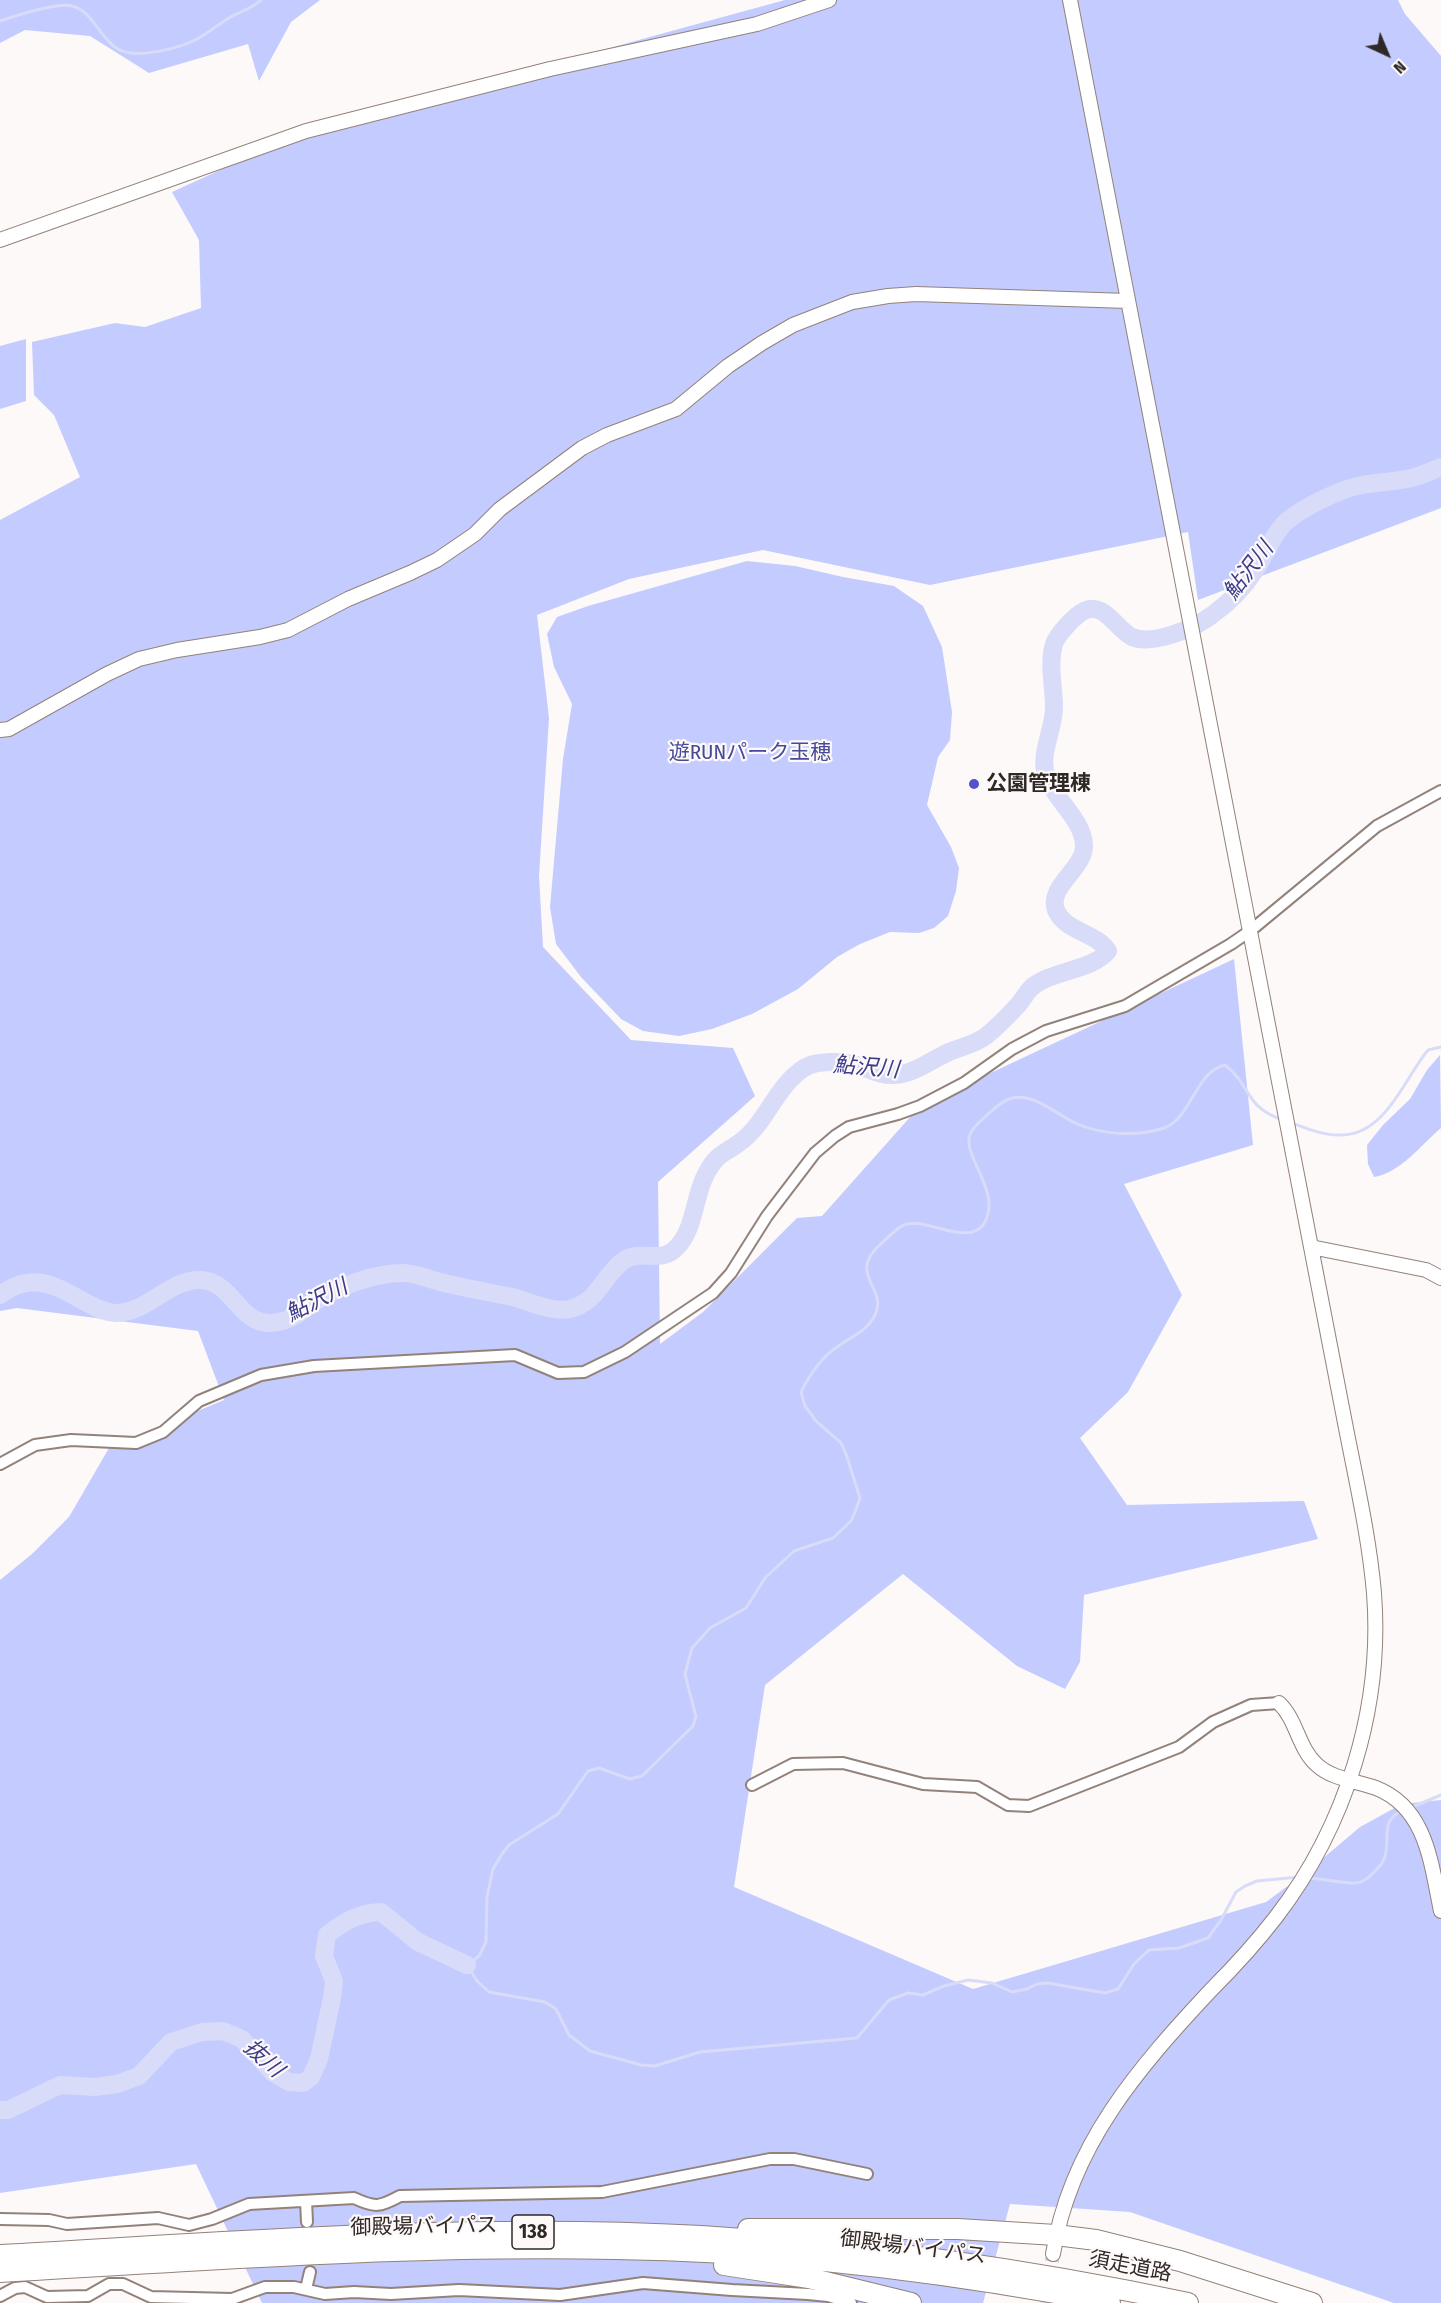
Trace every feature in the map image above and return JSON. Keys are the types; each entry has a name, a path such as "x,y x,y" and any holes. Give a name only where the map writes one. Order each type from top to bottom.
{"highway":[{"path":"576,2233 776,2228 958,2229 1055,2245 1096,2240 1180,2260 1312,2303"},
{"name":"御殿場バイパス","path":"0,2255 370,2235 576,2233 700,2236 792,2243 974,2265 1063,2286"},
{"name":"御殿場バイパス","path":"0,2272 373,2252 616,2248 793,2258 1063,2286"},
{"path":"539,2249 693,2260 808,2278 911,2303"},
{"name":"須走道路","path":"1063,2286 1110,2303"},
{"name":"須走道路","path":"1063,2286 1188,2303"}],"street":[{"path":"0,240 306,131 550,69 757,24 829,0"},
{"path":"1055,2245 1072,2187 1089,2147 1112,2107 1153,2053 1249,1950 1277,1916 1321,1848 1350,1780 1366,1723 1373,1678 1375,1638 1374,1594 1363,1518 1070,0"},
{"path":"0,730 9,729 139,659 177,650 260,638 288,630 348,599 438,560 475,534 500,508 582,448 607,435 676,409 728,366 762,343 793,325 824,312 852,302 915,294 1128,301"},
{"path":"0,1464 34,1445 71,1440 136,1443 162,1432 199,1401 261,1375 314,1366 515,1355 558,1373 584,1372 625,1352 713,1293 731,1273 766,1216 815,1154 835,1136 849,1127 920,1106 964,1083 1012,1049 1046,1031 1125,1006 1232,944 1377,826 1441,791"},
{"path":"1311,1247 1426,1270 1441,1278"},
{"path":"752,1785 793,1764 843,1764 923,1784 977,1787 1008,1805 1029,1806 1179,1747 1213,1722 1251,1705 1280,1703 1288,1711 1308,1755 1317,1766 1329,1773 1377,1789 1390,1796 1414,1817 1426,1844 1441,1911"},
{"path":"0,2219 49,2220 67,2224 159,2217 189,2225 212,2219 249,2204 354,2198 368,2205 383,2205 400,2196 602,2192 770,2159 794,2159 867,2174"},
{"path":"306,2201 307,2222"},
{"path":"306,2289 310,2272"},
{"path":"0,2296 15,2288 24,2287 47,2297 88,2296 109,2284 123,2284 151,2297 216,2301 265,2287 306,2289 325,2294 354,2292 391,2294 459,2289 560,2295 643,2283 665,2283 828,2296 851,2303"}],"green space":[{"path":"0,0 320,0 291,22 259,81 248,44 149,73 90,36 25,30 0,43"},
{"path":"785,0 1398,0 1405,14 1441,56 1441,508 1198,600 1188,532 930,585 763,550 629,579 537,615 549,718 539,876 543,947 631,1040 733,1048 755,1096 658,1182 660,1344 703,1312 797,1218 822,1216 920,1106 1234,959 1253,1145 1124,1184 1182,1295 1128,1392 1080,1438 1127,1505 1304,1501 1318,1539 1084,1595 1080,1662 1065,1689 1017,1666 903,1574 765,1685 734,1887 973,1989 1266,1902 1308,1871 1360,1827 1402,1804 1441,1800 1441,2303 1394,2303 1130,2212 1010,2204 983,2303 262,2303 196,2164 0,2193 0,1580 32,1554 69,1517 109,1448 224,1400 198,1331 17,1308 0,1311 0,520 80,477 54,415 34,395 32,342 115,323 145,327 201,308 199,240 172,192 306,131"},
{"path":"26,339 26,401 0,409 0,346"},
{"name":"遊RUNパーク玉穂","path":"747,561 795,566 894,586 923,606 942,647 952,712 950,740 938,757 927,805 951,847 959,868 956,891 948,916 934,928 919,933 890,932 860,944 837,957 798,989 752,1014 712,1029 679,1036 643,1031 621,1019 581,977 556,944 550,907 563,759 572,704 554,667 547,634 557,617"},
{"path":"1440,1055 1441,1128 1393,1170 1374,1177 1368,1164 1367,1145 1383,1125 1410,1099 1427,1070"}],"waterway":[{"path":"0,21 47,8 72,6 86,13 106,39 118,49 126,52 147,53 191,42 261,0"},
{"name":"鮎沢川","path":"0,1295 13,1287 35,1282 57,1288 100,1309 116,1313 138,1308 180,1284 202,1280 214,1283 224,1290 248,1315 258,1321 270,1323 290,1319 314,1302 345,1286 378,1276 406,1273 512,1297 548,1308 563,1310 579,1306 594,1295 623,1261 630,1257 664,1255 677,1247 683,1240 691,1222 702,1183 714,1162 749,1135 786,1085 804,1068 822,1062 837,1062 884,1074 894,1075 908,1072 982,1039 1003,1021 1031,988 1039,982 1092,963 1108,951 1096,940 1066,923 1056,910 1057,893 1079,862 1084,845 1079,827 1047,778 1044,761 1054,707 1052,652 1056,640 1071,621 1080,613 1091,609 1104,613 1126,633 1140,639 1162,637 1184,630 1212,615 1236,594 1256,569 1278,531 1297,513 1353,487 1411,478 1441,467"},
{"path":"1292,1123 1317,1132 1342,1135 1357,1132 1371,1125 1392,1103 1428,1050 1441,1047"},
{"path":"1283,1120 1261,1109 1234,1073 1225,1065 1215,1069 1207,1077 1173,1123 1153,1131 1131,1134 1096,1130 1075,1123 1035,1101 1018,1097 1003,1102 977,1125 971,1132 969,1141 988,1197 989,1210 985,1222 978,1230 969,1233 913,1223 898,1228 872,1253 867,1263 867,1272 878,1305 872,1321 826,1356 812,1373 801,1392 805,1406 816,1421 841,1443 846,1454 860,1498 851,1521 833,1538 794,1551 765,1578 746,1608 710,1628 692,1648 685,1674 696,1717 693,1726 642,1776 630,1779 599,1768 588,1771 558,1814 509,1845 493,1869 487,1897 486,1942 479,1956 467,1965 477,1981 489,1992 545,2002 556,2009 569,2035 590,2051 641,2065 655,2066 700,2052 857,2038 889,2000 908,1993 923,1995 944,1986 968,1980 992,1983 1012,1992 1048,1983 1105,1993 1118,1989 1134,1964 1149,1950 1179,1948 1208,1938 1236,1892 1245,1886 1257,1881 1299,1877"},
{"path":"1410,1808 1441,1795"},
{"path":"1308,1878 1356,1883 1367,1879 1384,1859 1388,1825 1391,1819 1403,1810"},
{"name":"抜川","path":"0,2110 8,2110 60,2085 95,2087 117,2084 139,2076 171,2042 202,2032 223,2031 242,2039 273,2073 289,2082 303,2083 311,2077 319,2059 332,1998 334,1981 324,1956 327,1935 359,1916 381,1912 418,1942 467,1965"}],"tunnel":[{"path":"1046,2303 1053,2254"}],"place":[{"name":"公園管理棟","path":"974,784"}]}
